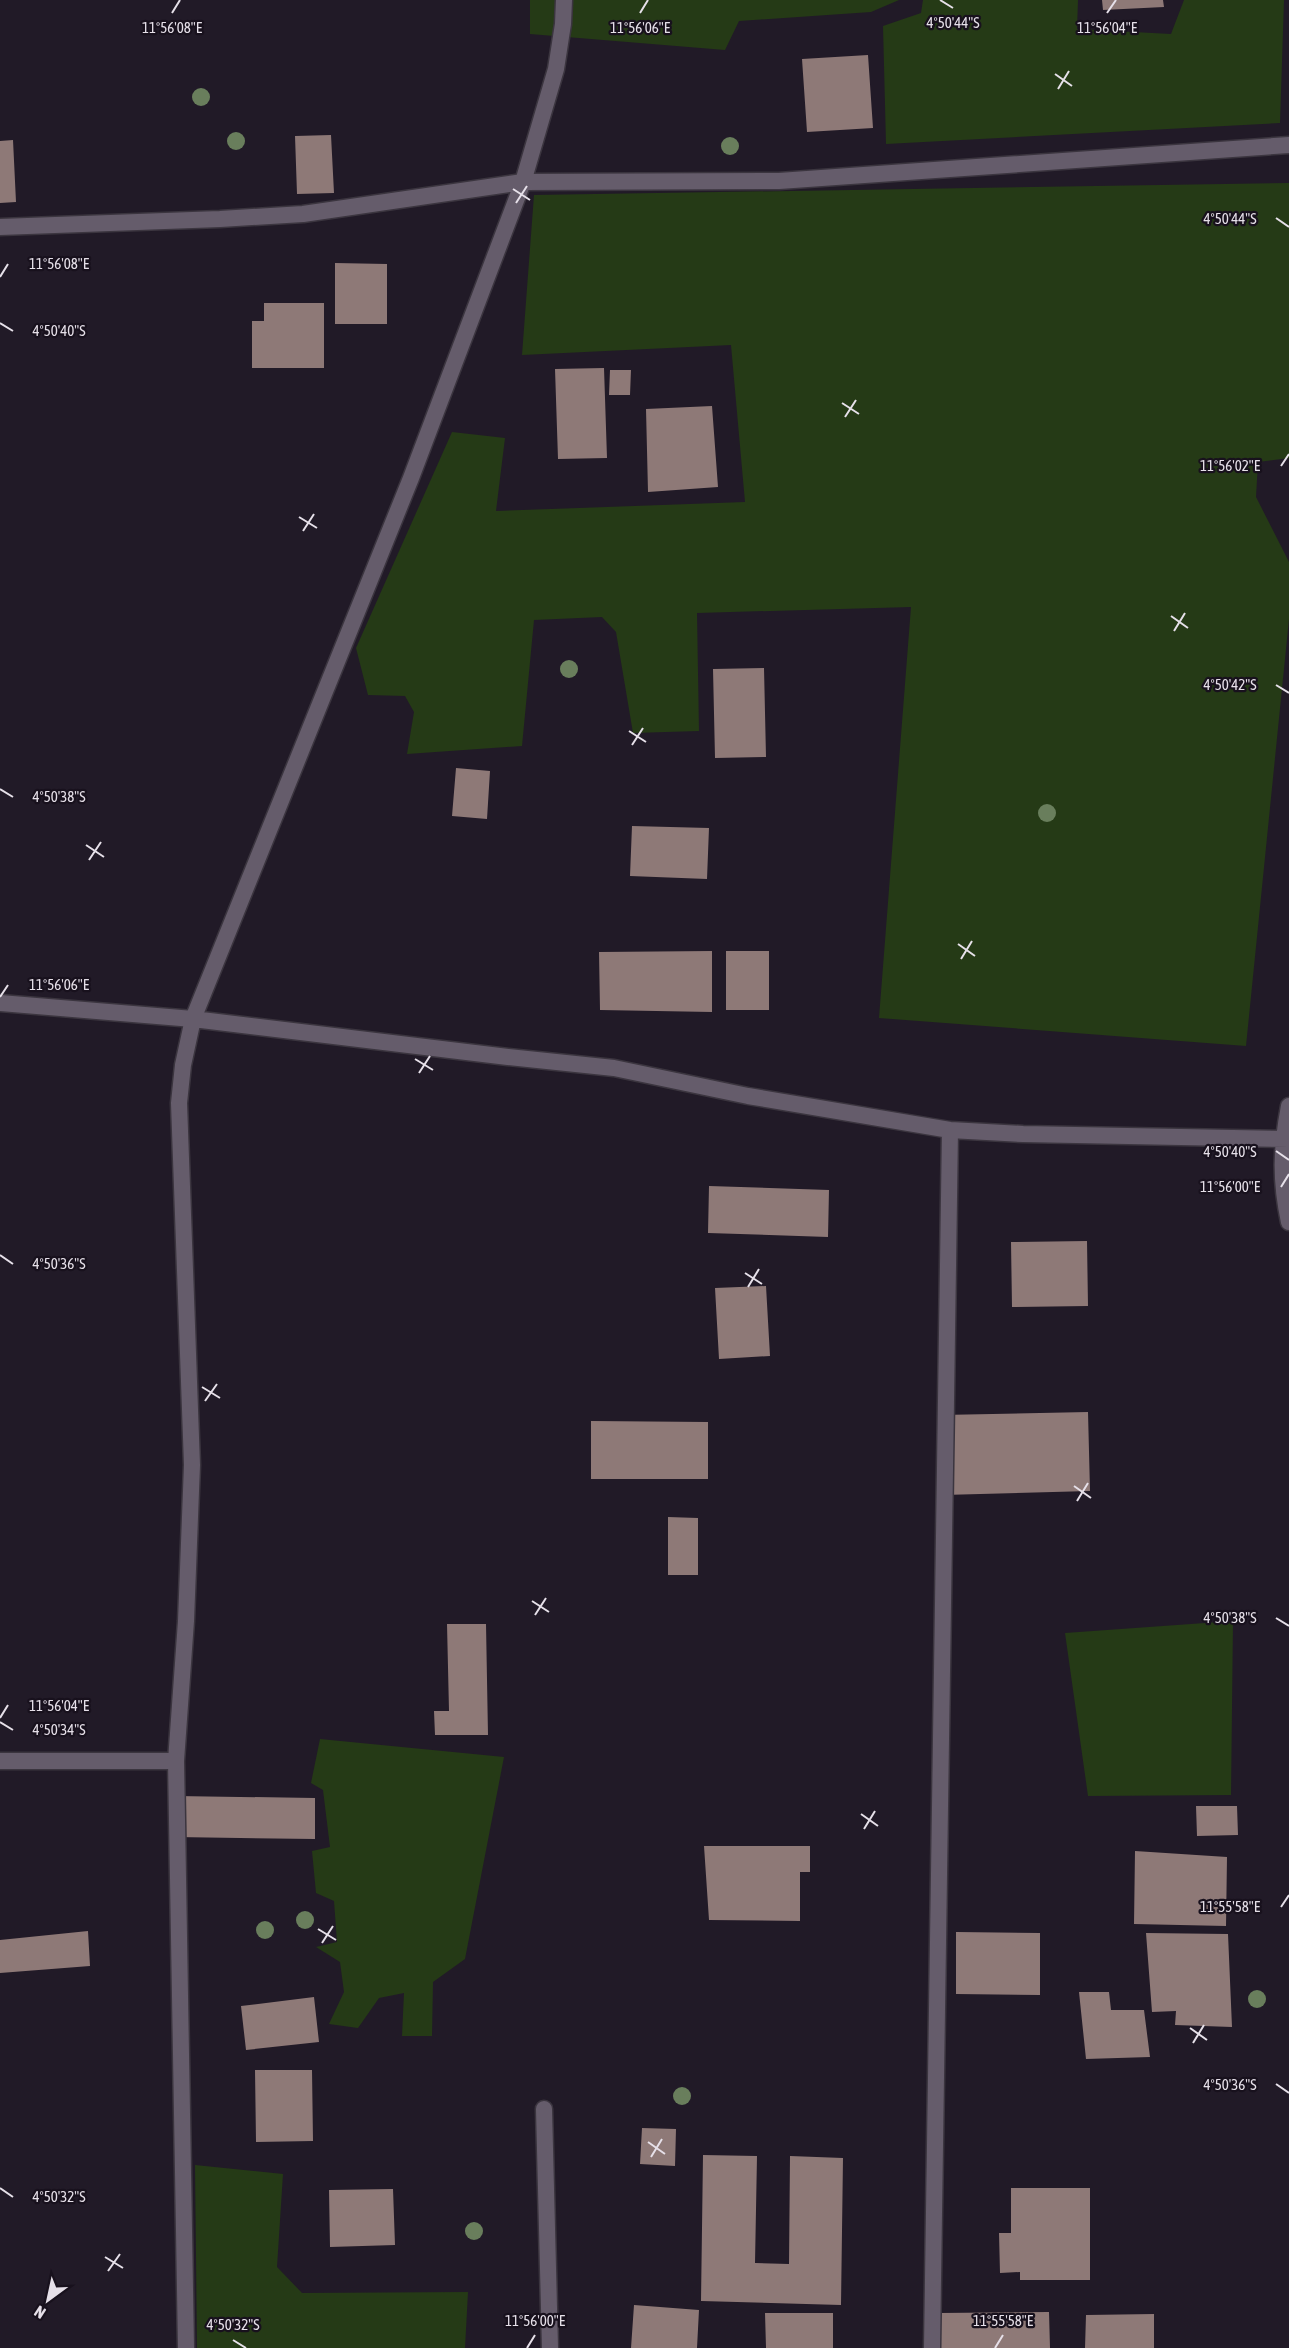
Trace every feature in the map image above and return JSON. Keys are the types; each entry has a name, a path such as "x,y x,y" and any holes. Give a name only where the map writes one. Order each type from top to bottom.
{"street":[{"path":"186,2348 176,1761 186,1621 192,1465 179,1103 183,1065 193,1019 411,478 523,182 556,69 564,0"},
{"path":"0,227 303,214 523,182 778,181 1289,145"},
{"path":"0,1003 193,1019 614,1068 748,1096 950,1130 1023,1134 1286,1139"},
{"path":"1289,1106 1282,1190 1289,1222"},
{"path":"932,2348 950,1130"},
{"path":"0,1761 176,1761"},
{"path":"544,2109 550,2348"}],"green space":[{"path":"530,0 899,0 871,12 739,21 725,50 530,34"},
{"path":"923,0 1078,0 1077,29 1171,34 1184,0 1284,0 1280,123 886,144 883,26 921,13"},
{"path":"1289,183 1289,458 1258,462 1256,497 1289,562 1289,619 1246,1046 879,1018 911,607 697,613 699,731 633,733 616,632 602,617 534,620 522,746 407,754 414,712 405,696 368,695 356,648 452,432 505,438 496,511 745,502 731,345 522,355 534,195"},
{"path":"1233,1621 1231,1795 1088,1796 1065,1633"},
{"path":"320,1739 504,1757 465,1959 433,1982 432,2036 402,2036 404,1993 379,1998 358,2028 329,2024 344,1992 340,1962 316,1947 337,1942 334,1901 316,1893 312,1851 330,1847 323,1790 311,1783"},
{"path":"195,2165 283,2174 277,2267 302,2293 468,2292 465,2348 197,2348"}],"building":[{"path":"1102,0 1163,0 1164,7 1103,10"},
{"path":"868,55 873,128 807,132 802,59"},
{"path":"331,135 334,193 297,194 295,136"},
{"path":"13,140 16,202 0,203 0,141"},
{"path":"335,263 387,264 387,324 335,324"},
{"path":"264,303 324,303 324,368 252,368 252,321 264,321"},
{"path":"604,368 607,458 558,459 555,369"},
{"path":"610,370 631,370 630,395 609,395"},
{"path":"712,406 718,487 648,492 646,409"},
{"path":"764,668 766,757 715,758 713,669"},
{"path":"456,768 490,771 487,819 452,816"},
{"path":"632,826 709,828 707,879 630,876"},
{"path":"712,951 712,1012 600,1010 599,952"},
{"path":"726,951 769,951 769,1010 726,1010"},
{"path":"709,1186 829,1190 828,1237 708,1233"},
{"path":"1087,1241 1088,1306 1012,1307 1011,1242"},
{"path":"766,1286 770,1356 719,1359 715,1288"},
{"path":"1088,1412 1090,1491 943,1495 941,1415"},
{"path":"591,1421 708,1422 708,1479 591,1479"},
{"path":"668,1517 698,1518 698,1575 668,1575"},
{"path":"447,1624 486,1624 488,1735 435,1735 434,1711 449,1711"},
{"path":"176,1796 315,1798 315,1839 175,1837"},
{"path":"1196,1806 1237,1806 1238,1835 1197,1836"},
{"path":"704,1846 810,1846 810,1872 800,1872 800,1921 709,1920"},
{"path":"1135,1851 1227,1857 1226,1926 1134,1924"},
{"path":"88,1931 90,1966 0,1973 0,1940"},
{"path":"956,1932 1040,1933 1040,1995 956,1994"},
{"path":"1146,1933 1228,1934 1232,2027 1175,2025 1176,2011 1152,2012"},
{"path":"1079,1992 1109,1992 1111,2010 1144,2010 1150,2057 1086,2059"},
{"path":"314,1997 319,2042 246,2050 241,2006"},
{"path":"255,2070 312,2070 313,2141 256,2142"},
{"path":"642,2128 676,2129 675,2166 640,2164"},
{"path":"703,2155 757,2156 755,2263 789,2264 790,2156 843,2158 841,2305 701,2301"},
{"path":"1011,2188 1090,2188 1090,2280 1020,2280 1020,2272 1000,2273 999,2233 1011,2233"},
{"path":"393,2189 395,2245 330,2247 329,2190"},
{"path":"634,2305 699,2310 697,2348 631,2348"},
{"path":"1049,2312 1050,2348 940,2348 939,2313"},
{"path":"765,2313 833,2313 833,2348 766,2348"},
{"path":"1154,2314 1154,2348 1085,2348 1086,2315"}]}
